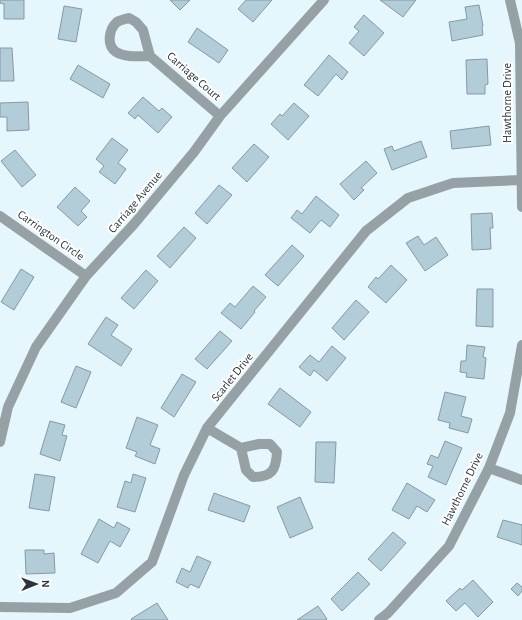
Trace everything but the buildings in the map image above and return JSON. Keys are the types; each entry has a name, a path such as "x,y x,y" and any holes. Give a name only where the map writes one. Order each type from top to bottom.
{"street":[{"name":"Carriage Avenue","path":"0,442 4,405 36,347 86,276 134,224 194,152 220,116 324,0"},
{"name":"Hawthorne Drive","path":"510,0 520,43 522,207"},
{"name":"Carriage Court","path":"150,56 126,56 115,51 109,41 110,30 118,21 130,18 136,22 143,30 150,56 220,116"},
{"name":"Scarlet Drive","path":"0,607 70,608 116,593 152,562 184,475 207,428 366,231 408,198 453,183 521,180"},
{"name":"Carrington Circle","path":"0,216 86,276"},
{"name":"Hawthorne Drive","path":"379,620 391,617 449,546 489,468 510,414 522,345"},
{"path":"207,428 241,448"},
{"path":"489,468 522,480"}]}
